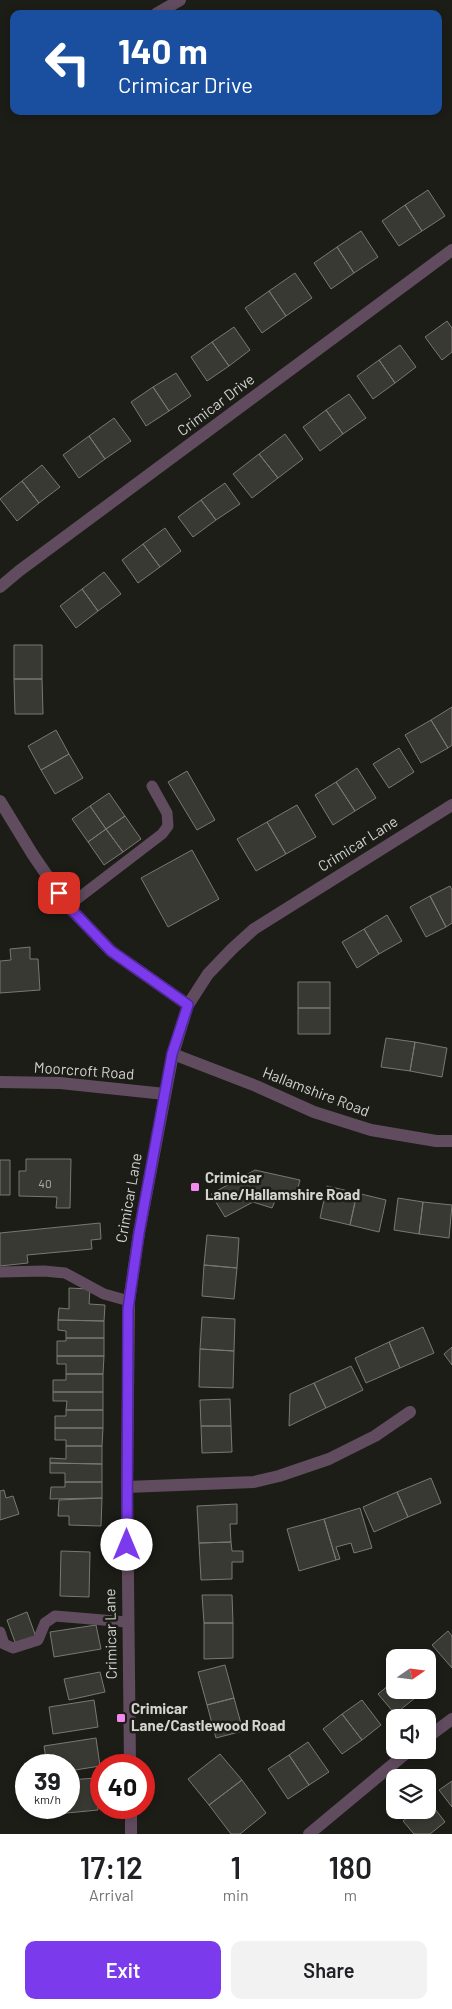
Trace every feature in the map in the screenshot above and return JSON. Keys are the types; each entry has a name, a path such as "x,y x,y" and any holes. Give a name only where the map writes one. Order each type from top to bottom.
{"street":[{"path":"163,10 180,0"},
{"name":"Crimicar Drive","path":"0,587 452,250"},
{"path":"0,801 33,855 68,906 111,951 188,1005"},
{"name":"Crimicar Lane","path":"130,1754 127,1622 129,1300 139,1233 172,1054 188,1005 208,974 254,929 452,804"},
{"name":"Hallamshire Road","path":"172,1054 256,1086 314,1112 371,1130 436,1141 452,1141"},
{"name":"Moorcroft Road","path":"0,1082 60,1083 165,1094"},
{"path":"127,1487 254,1482 279,1476 336,1455 375,1436 410,1412"},
{"path":"436,1731 452,1719"},
{"path":"309,1834 399,1759"},
{"path":"131,1819 131,1834"}],"lane":[{"path":"68,906 162,834 168,826 167,813 152,786"},
{"path":"0,1272 44,1271 65,1273 104,1294 129,1300"},
{"path":"0,1632 4,1644 13,1648 38,1640 45,1623 55,1616 127,1622"}],"building":[{"path":"428,190 445,216 422,231 405,205"},
{"path":"405,205 422,231 399,246 382,221"},
{"path":"361,231 378,257 354,273 337,247"},
{"path":"337,247 354,273 331,289 314,263"},
{"path":"295,273 312,298 286,316 269,291"},
{"path":"269,291 286,316 262,333 245,308"},
{"path":"447,321 452,328 452,352 442,360 425,337"},
{"path":"234,327 250,350 229,366 212,342"},
{"path":"212,342 229,366 207,381 191,357"},
{"path":"400,345 416,367 395,383 379,360"},
{"path":"379,360 395,383 373,399 357,376"},
{"path":"176,373 191,396 169,411 153,387"},
{"path":"153,387 169,411 146,426 131,402"},
{"path":"349,394 366,418 343,434 326,410"},
{"path":"326,410 343,434 320,451 303,427"},
{"path":"114,418 131,441 105,459 89,436"},
{"path":"285,434 303,459 278,478 259,454"},
{"path":"89,436 105,459 79,478 63,455"},
{"path":"259,454 278,478 252,498 233,474"},
{"path":"42,465 60,487 39,503 22,481"},
{"path":"22,481 39,503 17,521 0,499"},
{"path":"225,483 240,504 216,520 201,500"},
{"path":"201,500 216,520 193,537 178,517"},
{"path":"165,528 181,551 160,567 143,544"},
{"path":"143,544 160,567 138,583 122,560"},
{"path":"104,572 121,594 98,611 82,589"},
{"path":"82,589 98,611 76,628 60,606"},
{"path":"14,645 42,645 42,679 14,679"},
{"path":"14,679 42,679 43,714 15,714"},
{"path":"452,707 452,745 448,748 431,720"},
{"path":"431,720 448,748 421,763 405,735"},
{"path":"56,730 69,754 41,770 28,746"},
{"path":"399,748 414,772 389,788 373,764"},
{"path":"69,754 83,778 55,794 41,770"},
{"path":"357,768 376,798 355,811 336,782"},
{"path":"187,771 215,820 197,830 168,782"},
{"path":"336,782 355,811 333,825 315,795"},
{"path":"109,793 125,816 106,829 90,806"},
{"path":"297,805 316,837 286,854 267,822"},
{"path":"90,806 106,829 88,842 72,819"},
{"path":"125,816 141,839 123,852 106,829"},
{"path":"267,822 286,854 256,871 237,839"},
{"path":"106,829 123,852 104,865 88,842"},
{"path":"192,850 219,899 168,927 141,878"},
{"path":"450,886 452,890 452,923 446,927 430,896"},
{"path":"430,896 446,927 426,937 410,907"},
{"path":"387,915 402,941 379,954 364,929"},
{"path":"364,929 379,954 357,968 342,942"},
{"path":"30,947 30,959 38,959 40,990 0,993 0,961 11,960 10,949"},
{"path":"298,982 330,982 330,1008 298,1008"},
{"path":"298,1008 330,1008 330,1034 298,1034"},
{"path":"386,1038 415,1042 410,1071 381,1067"},
{"path":"415,1042 447,1048 442,1077 410,1071"},
{"path":"26,1159 71,1159 70,1208 56,1208 57,1197 19,1196 19,1171 26,1171"},
{"path":"0,1160 10,1160 10,1195 0,1195"},
{"path":"255,1170 300,1180 295,1199 278,1194 272,1208 253,1202 225,1217 211,1194"},
{"path":"327,1186 357,1193 350,1225 320,1218"},
{"path":"357,1193 386,1200 379,1232 350,1225"},
{"path":"398,1198 423,1202 419,1234 394,1230"},
{"path":"423,1202 452,1205 449,1238 419,1234"},
{"path":"100,1223 101,1239 91,1240 92,1249 27,1255 28,1263 0,1266 0,1233"},
{"path":"207,1235 239,1238 237,1268 204,1265"},
{"path":"204,1265 237,1268 234,1299 202,1296"},
{"path":"69,1288 90,1289 89,1304 105,1305 104,1321 58,1320 59,1308 69,1309"},
{"path":"202,1317 235,1319 234,1351 200,1349"},
{"path":"58,1320 104,1321 104,1338 66,1338 66,1331 58,1330"},
{"path":"423,1327 434,1353 400,1368 389,1342"},
{"path":"66,1338 104,1338 104,1356 57,1356 57,1341 66,1341"},
{"path":"389,1342 400,1368 366,1383 355,1358"},
{"path":"452,1347 452,1365 444,1354"},
{"path":"200,1349 234,1351 233,1388 199,1387"},
{"path":"57,1356 104,1356 103,1374 66,1374 66,1364 57,1364"},
{"path":"351,1366 363,1390 326,1408 314,1383"},
{"path":"66,1374 103,1374 103,1392 53,1392 53,1380 66,1380"},
{"path":"314,1383 326,1408 289,1426 290,1394"},
{"path":"53,1392 103,1392 103,1410 66,1410 67,1401 53,1401"},
{"path":"230,1399 231,1426 201,1426 200,1400"},
{"path":"66,1410 103,1410 103,1428 55,1428 55,1416 66,1416"},
{"path":"201,1426 231,1426 232,1452 202,1453"},
{"path":"55,1428 103,1428 102,1446 66,1446 66,1440 55,1440"},
{"path":"66,1446 102,1446 102,1464 50,1463 50,1458 66,1459"},
{"path":"50,1463 102,1464 102,1482 65,1482 65,1473 50,1473"},
{"path":"431,1478 441,1503 408,1517 397,1492"},
{"path":"65,1482 102,1482 102,1498 50,1499 51,1487 65,1487"},
{"path":"4,1490 6,1498 13,1496 19,1514 0,1520 0,1491"},
{"path":"397,1492 408,1517 374,1532 363,1507"},
{"path":"102,1498 101,1526 69,1525 69,1516 58,1516 59,1500"},
{"path":"237,1504 237,1524 230,1524 231,1542 199,1543 197,1506"},
{"path":"360,1508 372,1548 354,1553 351,1543 336,1547 340,1559 336,1560 324,1519"},
{"path":"324,1519 336,1560 299,1571 287,1529"},
{"path":"231,1542 232,1551 243,1551 243,1562 232,1562 232,1579 201,1580 199,1543"},
{"path":"61,1551 90,1552 89,1597 60,1596"},
{"path":"202,1595 232,1595 233,1623 204,1623"},
{"path":"27,1612 36,1637 16,1645 7,1620"},
{"path":"204,1623 233,1623 233,1658 204,1659"},
{"path":"96,1625 101,1649 54,1657 50,1632"},
{"path":"448,1631 452,1636 452,1668 436,1649 432,1645"},
{"path":"225,1665 234,1698 207,1705 198,1672"},
{"path":"100,1672 105,1692 69,1700 64,1679"},
{"path":"386,1687 386,1699 414,1699 401,1709 391,1709 378,1694"},
{"path":"234,1698 243,1731 216,1738 207,1705"},
{"path":"94,1700 98,1727 53,1734 49,1707"},
{"path":"362,1700 381,1725 362,1740 342,1714"},
{"path":"342,1714 362,1740 342,1754 323,1729"},
{"path":"96,1738 98,1754 90,1754 90,1768 80,1769 80,1754 45,1754 44,1746"},
{"path":"308,1742 329,1772 309,1785 289,1755"},
{"path":"220,1754 242,1780 209,1805 188,1779"},
{"path":"289,1755 309,1785 288,1799 268,1769"},
{"path":"90,1778 90,1811 80,1812 80,1779"},
{"path":"242,1780 266,1813 240,1834 231,1834 209,1805"},
{"path":"452,1781 452,1807 439,1790"},
{"path":"436,1810 445,1822 430,1834 414,1834 403,1821 406,1819 436,1819"}],"place":[{"name":"Crimicar Lane/Hallamshire Road","path":"195,1187"},
{"name":"Crimicar Lane/Castlewood Road","path":"121,1718"}],"route":[{"path":"59,893 68,906 111,951 188,1005 172,1054 139,1233 128,1309 127,1545"}]}
